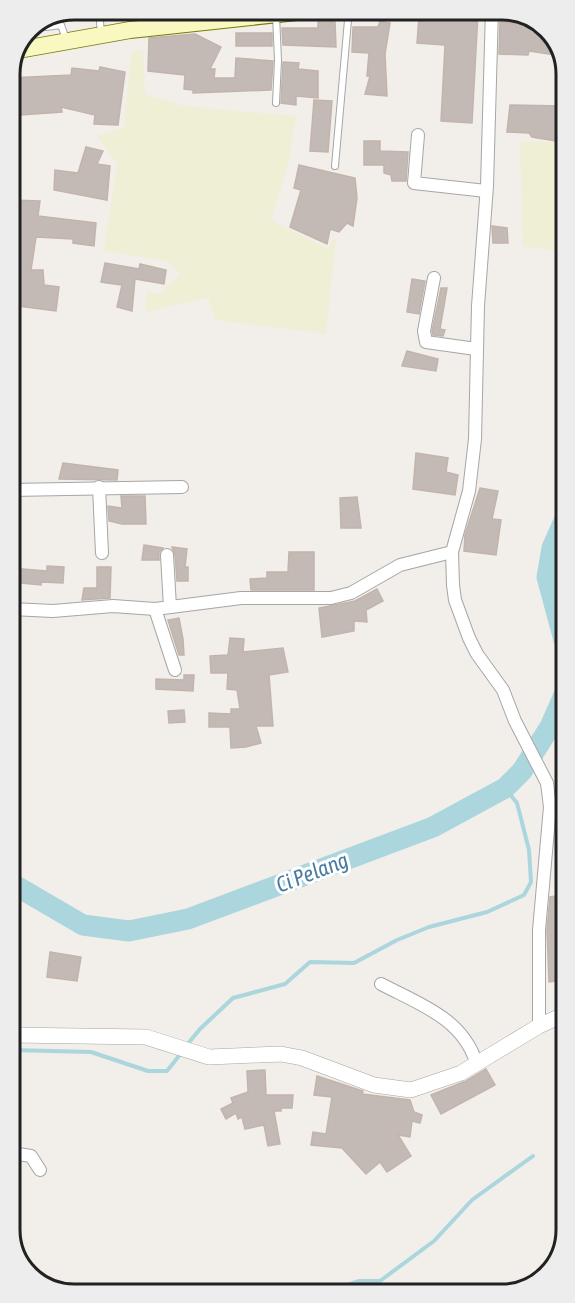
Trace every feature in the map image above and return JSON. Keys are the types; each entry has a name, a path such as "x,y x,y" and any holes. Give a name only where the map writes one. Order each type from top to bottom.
{"main road":[{"path":"26,48 101,35 226,20"}],"street":[{"path":"492,20 472,474 452,552 453,585 462,621 477,654 503,690 515,721 547,783 550,807 539,930 539,1026"},
{"path":"418,135 414,183 486,191"},
{"path":"434,278 424,331 426,342 476,349"},
{"path":"99,487 102,553"},
{"path":"20,490 182,487"},
{"path":"20,609 53,611 113,606 155,609 248,598 331,598 351,593 400,566 452,552"},
{"path":"167,555 170,607"},
{"path":"155,609 175,670"},
{"path":"381,984 437,1013 459,1031 468,1040 476,1062"},
{"path":"20,1035 146,1037 209,1057 281,1054 302,1058 374,1085 400,1090 436,1083 461,1073 476,1062 556,1018"},
{"path":"20,1154 31,1156 40,1170"}],"lane":[{"path":"100,20 101,35"},
{"path":"276,20 278,60 276,103"},
{"path":"335,166 348,20"},
{"path":"47,27 61,26 66,40"}],"green space":[{"path":"132,50 143,51 145,94 183,106 296,116 288,165 271,220 328,249 332,240 336,239 326,334 216,320 208,298 146,312 146,292 159,294 180,274 168,261 104,251 117,164 97,136 124,127"},
{"path":"520,142 556,142 556,251 523,246"}],"building":[{"path":"419,20 478,20 472,123 441,121 445,45 417,43"},
{"path":"380,21 390,23 385,54 387,96 365,94 370,76 367,76 369,53 352,52 353,27 378,27"},
{"path":"318,22 335,22 336,47 283,45 282,28 318,28"},
{"path":"500,22 521,24 529,27 540,35 552,55 529,51 528,55 499,54"},
{"path":"236,33 272,33 272,46 236,46"},
{"path":"195,34 221,47 210,69 215,69 214,78 235,78 236,58 273,61 271,90 193,93 193,90 184,89 185,75 148,71 149,38"},
{"path":"283,62 299,63 298,69 318,71 318,98 296,96 296,105 281,103"},
{"path":"100,67 125,72 118,125 94,124 95,115 61,107 62,112 20,115 20,77 71,75 72,68 99,71"},
{"path":"314,100 332,101 328,152 310,151"},
{"path":"510,105 556,106 556,141 532,137 529,133 507,132"},
{"path":"364,141 380,141 380,151 408,152 406,181 392,181 391,175 384,173 384,165 364,165"},
{"path":"86,147 103,151 97,164 110,166 107,200 54,190 55,170 78,173"},
{"path":"299,165 355,178 357,198 353,226 347,223 339,232 330,229 327,244 290,227 301,190 294,188"},
{"path":"20,200 40,201 38,216 96,223 94,246 73,243 73,239 36,237 31,270 43,270 44,285 59,287 56,311 20,306"},
{"path":"492,226 507,228 508,243 493,243"},
{"path":"105,263 139,269 140,264 166,270 164,284 135,279 132,311 117,307 122,285 101,282"},
{"path":"412,279 425,281 419,314 407,312"},
{"path":"441,288 447,288 440,329 445,330 443,336 433,335 432,331"},
{"path":"407,351 438,359 436,371 402,366"},
{"path":"416,453 448,458 446,472 458,475 455,495 413,489"},
{"path":"63,463 118,470 117,480 59,479"},
{"path":"480,488 498,491 492,519 501,520 496,555 464,551 465,535"},
{"path":"121,496 145,496 146,524 122,524 109,521 108,506 122,508"},
{"path":"357,497 361,528 341,528 340,498"},
{"path":"144,545 163,548 159,552 159,560 142,560"},
{"path":"172,547 187,549 185,567 188,567 188,581 177,581 175,555"},
{"path":"289,552 314,552 314,590 251,590 250,579 267,578 267,572 288,572"},
{"path":"47,566 64,567 63,583 41,582 41,585 20,583 20,569 47,571"},
{"path":"97,567 111,567 110,598 82,600 84,588 97,588"},
{"path":"377,589 383,601 366,610 367,622 354,621 354,631 322,637 319,608 355,601"},
{"path":"179,618 184,655 179,655 168,620"},
{"path":"230,638 244,639 243,652 283,648 288,672 269,675 273,726 256,726 261,743 246,747 231,748 230,727 209,727 209,713 231,714 231,709 240,709 237,690 227,689 228,673 211,673 210,656 228,655"},
{"path":"184,675 194,675 193,691 156,689 156,679 184,680"},
{"path":"184,710 185,722 169,723 168,711"},
{"path":"556,896 556,981 549,982 547,930 550,897"},
{"path":"50,952 81,957 77,981 47,977"},
{"path":"486,1069 495,1085 441,1114 431,1095 466,1081"},
{"path":"265,1070 266,1095 293,1095 292,1108 281,1108 281,1111 274,1111 280,1144 268,1146 264,1125 245,1129 242,1117 238,1119 236,1113 226,1119 221,1109 233,1103 231,1098 248,1092 247,1071"},
{"path":"317,1076 363,1091 362,1094 410,1100 414,1112 422,1115 420,1123 412,1121 410,1137 398,1135 411,1156 387,1172 380,1162 366,1174 342,1148 311,1145 313,1132 326,1134 332,1097 314,1095"}],"waterway":[{"name":"Ci Pelang","path":"556,539 552,548 547,577 556,610"},
{"name":"Ci Pelang","path":"20,888 83,925 129,931 188,919 433,827 505,788 522,771 556,713"},
{"path":"186,1046 200,1029 233,998 285,984 310,962 354,963 397,940 429,927 487,912 524,895 531,882 529,850 517,803 505,788"},
{"path":"20,1050 91,1052 148,1071 167,1071 182,1052"},
{"path":"352,1284 359,1281 380,1281 434,1241 472,1200 533,1156"}]}
